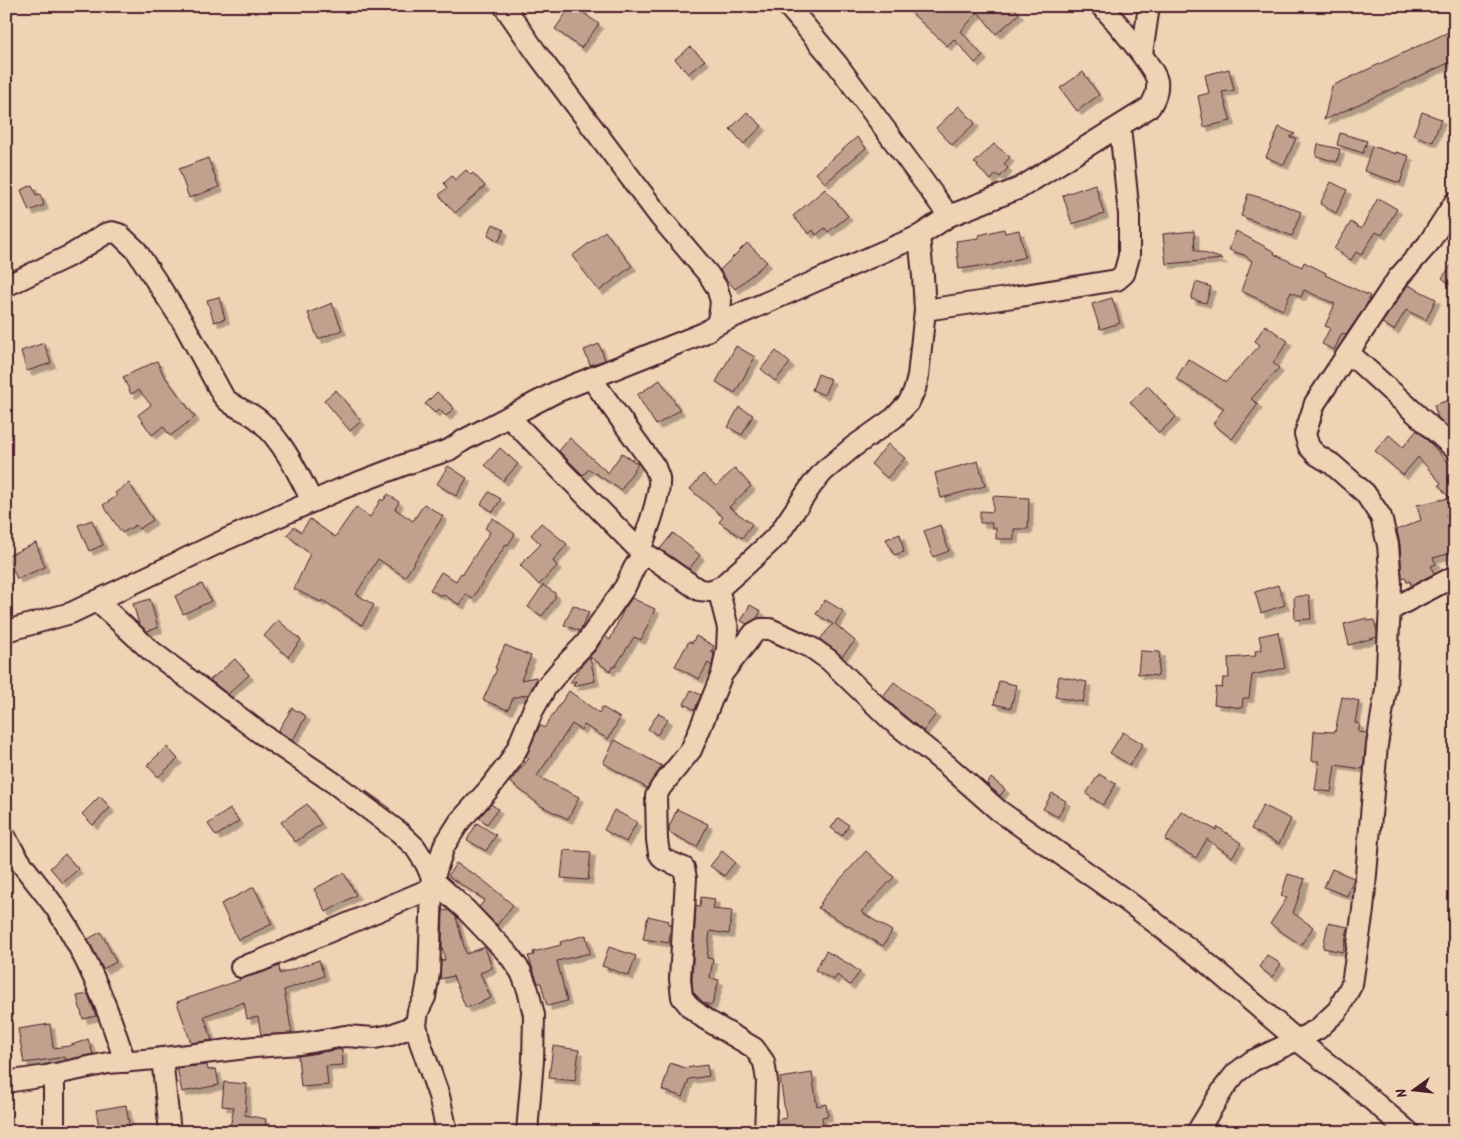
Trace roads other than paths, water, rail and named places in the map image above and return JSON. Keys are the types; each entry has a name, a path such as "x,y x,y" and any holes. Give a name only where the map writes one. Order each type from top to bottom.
{"street":[{"path":"504,6 538,55 660,217 717,288 721,300 716,324"},
{"path":"788,6 837,64 949,216"},
{"path":"1142,54 1149,6"},
{"path":"6,631 71,613 312,501 409,463 449,450 464,440 556,392 704,333 716,324 919,236 949,216 1020,188 1150,107 1157,96 1157,80 1142,54 1105,7"},
{"path":"925,310 1117,280 1124,274 1129,256 1128,215 1120,127"},
{"path":"1197,1132 1224,1088 1236,1073 1252,1061 1318,1029 1338,1010 1352,984 1363,910 1377,745 1386,689 1391,583 1388,544 1381,517 1365,493 1332,464 1317,456 1309,447 1305,434 1315,402 1398,278 1428,244 1455,202"},
{"path":"6,286 71,255 105,234 112,232 118,234 136,250 184,324 223,396 228,402 258,418 271,432 287,454 312,501"},
{"path":"509,417 642,554 651,557 699,590 710,591 718,588 778,535 812,485 824,471 894,418 909,402 918,376 925,310 919,236"},
{"path":"1349,352 1455,449"},
{"path":"446,1132 439,1096 416,1025 429,973 432,884 444,846 460,821 489,789 509,763 518,747 533,710 546,687 586,643 625,587 642,554 658,488 659,477 655,467 591,378"},
{"path":"1390,610 1455,576"},
{"path":"718,588 728,628 727,649 722,674 690,750 656,796 656,840 659,854 663,859 684,868 686,878 687,887 680,978 682,997 691,1008 705,1019 754,1048 764,1062 767,1081 765,1132"},
{"path":"96,601 150,650 399,832 415,847 426,864 432,884 466,910 509,955 521,972 528,990 534,1016 533,1060 527,1132"},
{"path":"722,674 754,633 761,629 770,630 812,648 829,660 892,721 947,765 998,810 1127,901 1202,958 1297,1040 1346,1078 1409,1132"},
{"path":"6,838 20,862 56,909 92,972 112,1018 125,1062"},
{"path":"241,967 432,884"},
{"path":"6,1082 108,1063 300,1044 345,1036 375,1038 391,1036 416,1025"},
{"path":"162,1058 170,1132"},
{"path":"54,1074 54,1132"}]}
